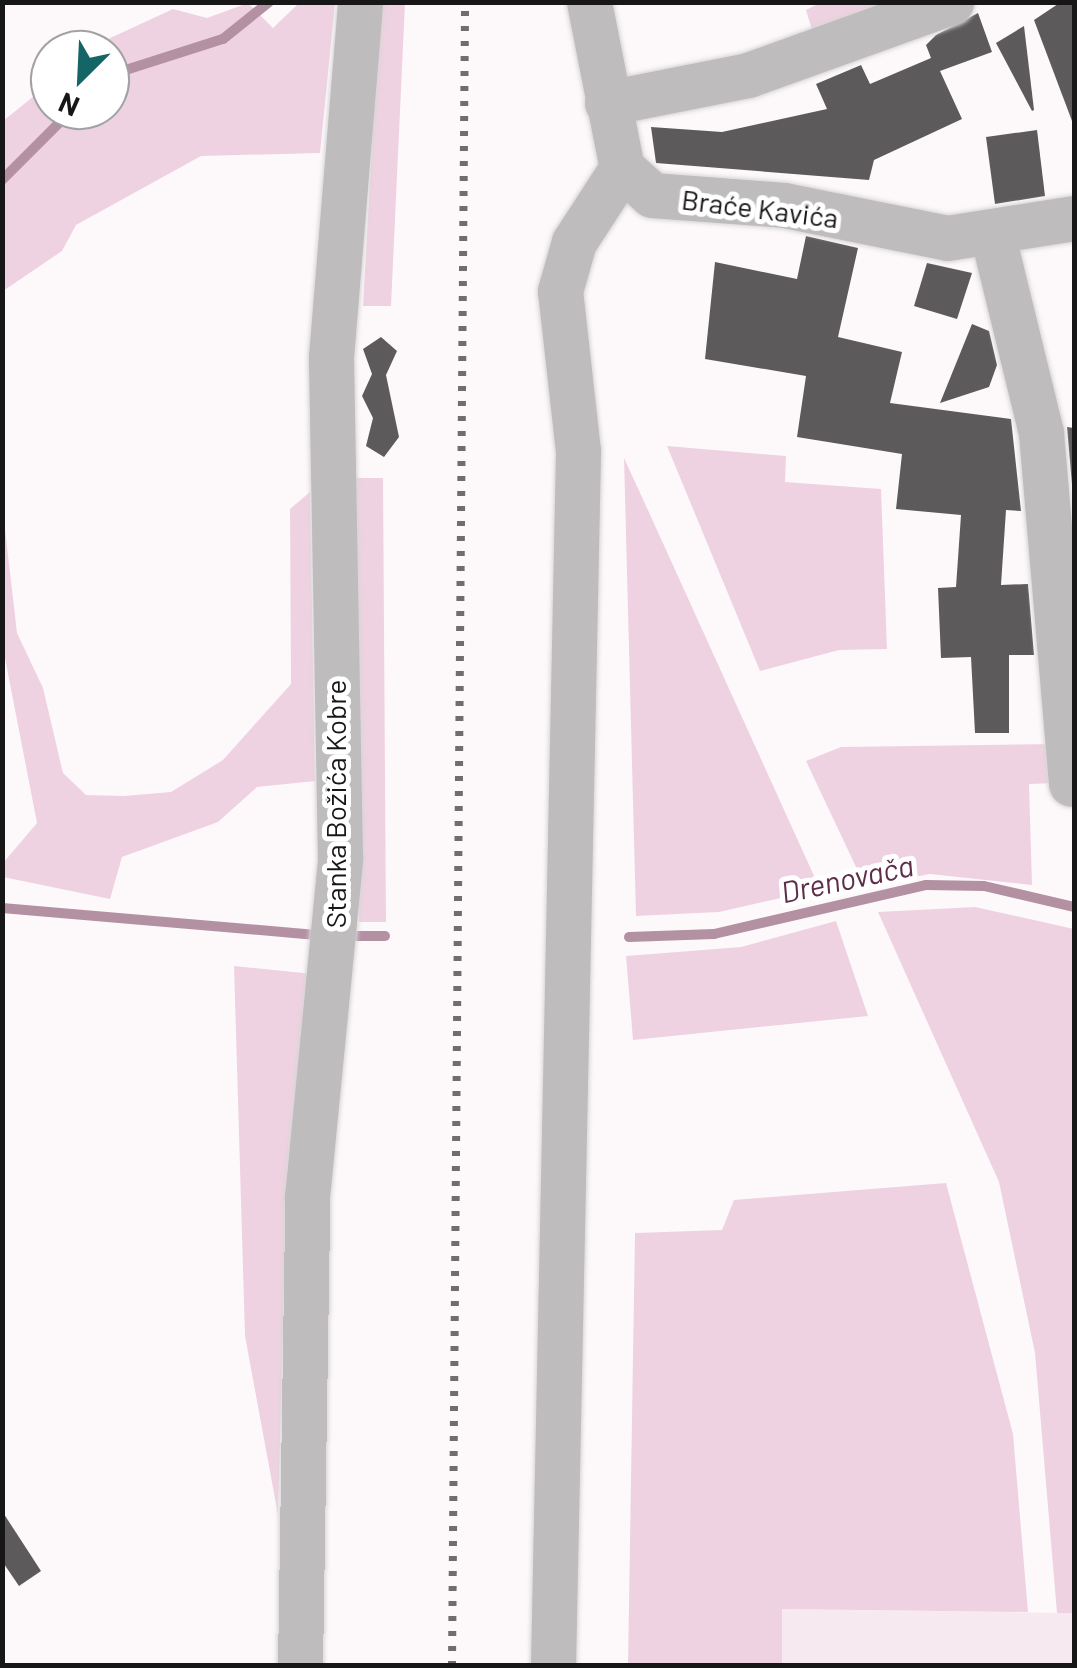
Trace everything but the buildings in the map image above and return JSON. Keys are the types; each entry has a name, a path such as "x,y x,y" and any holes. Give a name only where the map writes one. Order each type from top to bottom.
{"street":[{"name":"Stanka Božića Kobre","path":"300,1666 307,1197 338,914 330,422 360,2"},
{"path":"553,1666 578,451 560,291 574,242 622,168 588,2"},
{"path":"606,103 748,75 951,2"},
{"name":"Braće Kavića","path":"622,168 652,195 993,236 1074,218"},
{"path":"993,236 1040,433 1070,784"}],"shaded area":[{"path":"248,3 273,28 299,3 335,3 320,153 201,156 76,225 62,251 3,291 3,121 30,99 30,130 130,130 128,30 173,9 207,18"},
{"path":"380,3 405,3 391,306 363,306"},
{"path":"820,3 916,3 815,40 806,10"},
{"path":"667,446 786,456 785,482 881,489 887,649 839,650 760,671"},
{"path":"624,458 820,889 719,912 636,916"},
{"path":"355,478 383,478 386,922 359,922"},
{"path":"310,492 315,781 257,787 218,822 122,857 110,899 3,877 3,863 37,823 3,648 3,512 17,633 43,688 63,773 86,795 124,796 171,792 223,760 291,684 290,509"},
{"path":"1056,744 1058,783 1029,784 1032,885 930,874 865,886 806,761 841,747"},
{"path":"975,907 1074,929 1074,1613 1057,1613 1035,1353 999,1182 878,912"},
{"path":"836,921 868,1016 633,1040 626,956 741,947"},
{"path":"234,966 313,974 287,1169 278,1515 245,1336"},
{"path":"946,1183 1013,1434 1028,1612 782,1609 782,1665 628,1665 635,1233 722,1230 734,1200"},
{"path":"782,1609 1074,1613 1074,1665 782,1665"}],"waterway":[{"path":"130,69 223,39 269,2"},
{"path":"2,180 52,130"},
{"name":"Drenovača","path":"629,937 714,934 926,885 984,886 1074,907"},
{"name":"Drenovača","path":"2,908 319,935"},
{"name":"Drenovača","path":"341,936 385,936"}],"railway":[{"path":"452,1666 465,2"}]}
